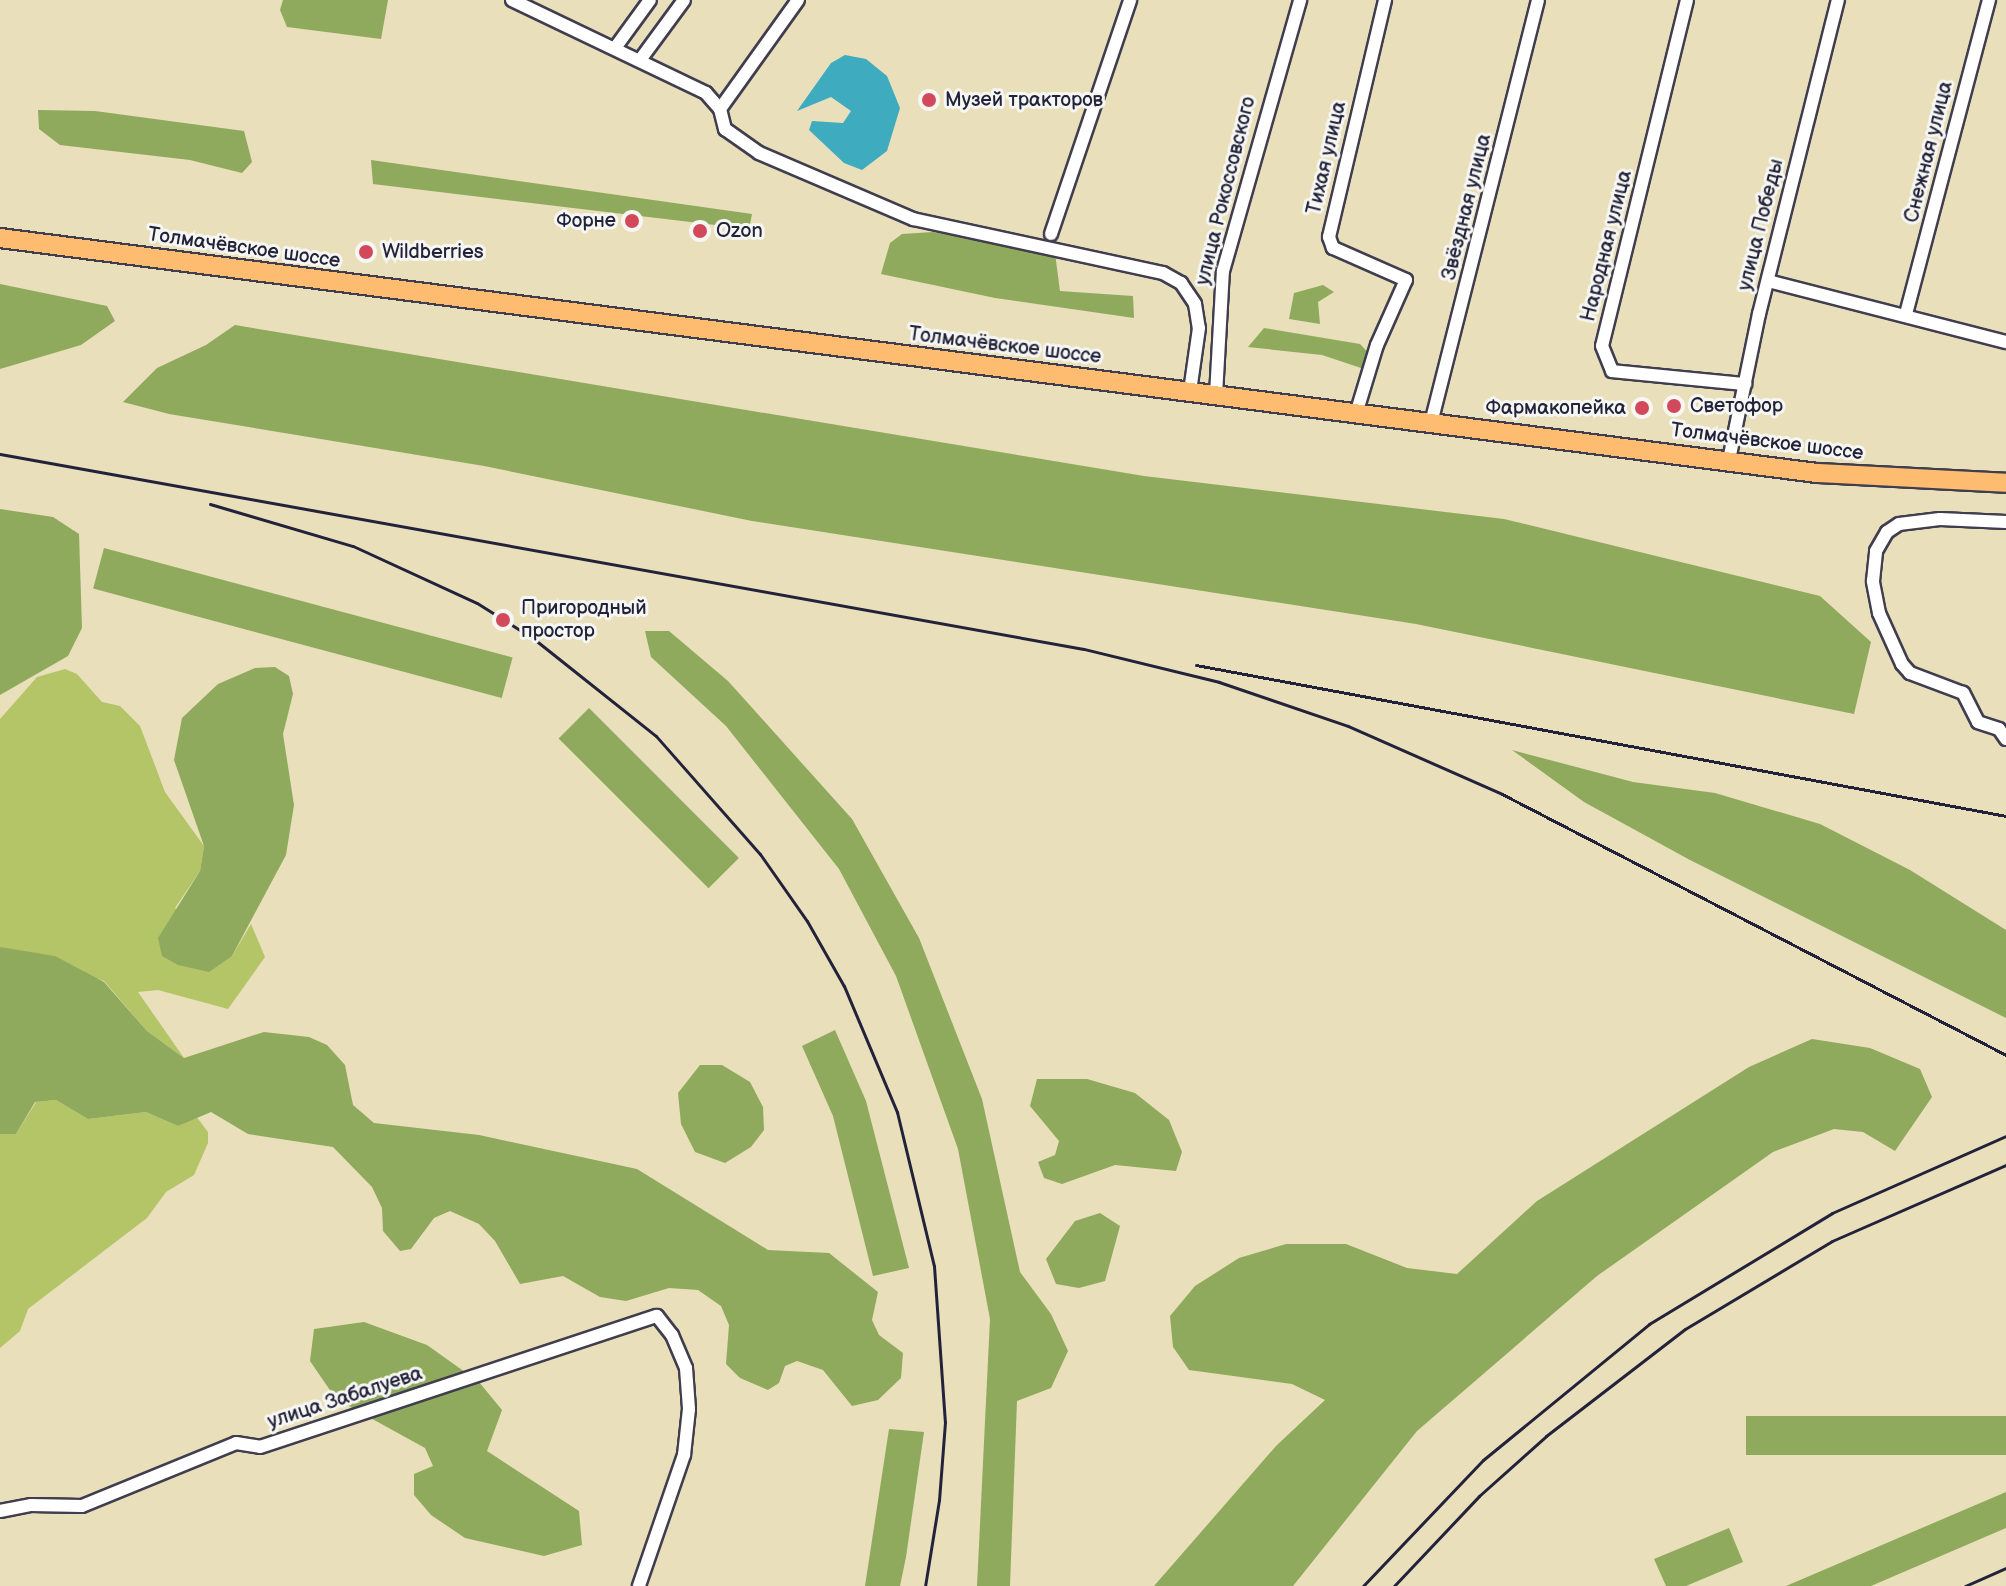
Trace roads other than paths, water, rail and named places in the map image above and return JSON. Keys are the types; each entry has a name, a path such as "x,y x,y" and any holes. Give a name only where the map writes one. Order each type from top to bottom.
{"main road":[{"name":"Толмачёвское шоссе","path":"0,238 1729,460 1911,481 2006,483"}],"street":[{"path":"512,0 539,4 615,48 706,93 720,109 725,129 759,153 913,219 1163,273 1181,283 1195,304 1199,328 1190,391"},
{"path":"615,48 650,0"},
{"path":"640,60 684,0"},
{"path":"720,109 798,0"},
{"path":"1051,234 1130,0"},
{"name":"улица Рокоссовского","path":"1216,395 1223,271 1300,0"},
{"name":"Тихая улица","path":"1356,414 1377,345 1406,280 1333,248 1329,237 1385,0"},
{"name":"Звёздная улица","path":"1431,423 1538,0"},
{"name":"Народная улица","path":"1687,0 1602,346 1612,371 1745,384"},
{"name":"улица Победы","path":"1729,460 1768,281 1838,0"},
{"name":"Снежная улица","path":"1906,314 1989,0"},
{"path":"1768,281 2006,342"},
{"path":"2006,522 1940,519 1899,524 1887,532 1876,551 1873,581 1879,613 1902,664 1910,673 1963,693 1978,722 1999,729 2006,739"},
{"name":"улица Забалуева","path":"0,1511 31,1505 82,1506 236,1443 260,1447 657,1316 672,1335 686,1368 689,1409 684,1455 639,1586"}],"water":[{"path":"845,55 866,59 887,76 900,108 887,151 862,170 844,163 809,130 812,121 843,123 851,111 831,97 797,111 831,63"}],"railway":[{"path":"0,454 1084,649 1219,682 1348,726 1502,794 2006,1055"},
{"path":"210,504 353,546 477,603 534,639 656,736 760,854 807,921 844,986 897,1112 934,1266 945,1422 939,1500 925,1586"},
{"path":"1196,665 2006,816"},
{"path":"1363,1586 1483,1460 1649,1324 1832,1213 2006,1136"},
{"path":"1394,1586 1479,1496 1546,1436 1685,1329 1832,1241 2006,1165"},
{"path":"1965,1586 2006,1568"}],"place":[{"name":"Музей тракторов","path":"929,100"},
{"name":"Форне","path":"632,221"},
{"name":"Ozon","path":"700,231"},
{"name":"Wildberries","path":"366,252"},
{"name":"Светофор","path":"1674,406"},
{"name":"Фармакопейка","path":"1642,408"},
{"name":"Пригородный простор","path":"503,620"}]}
